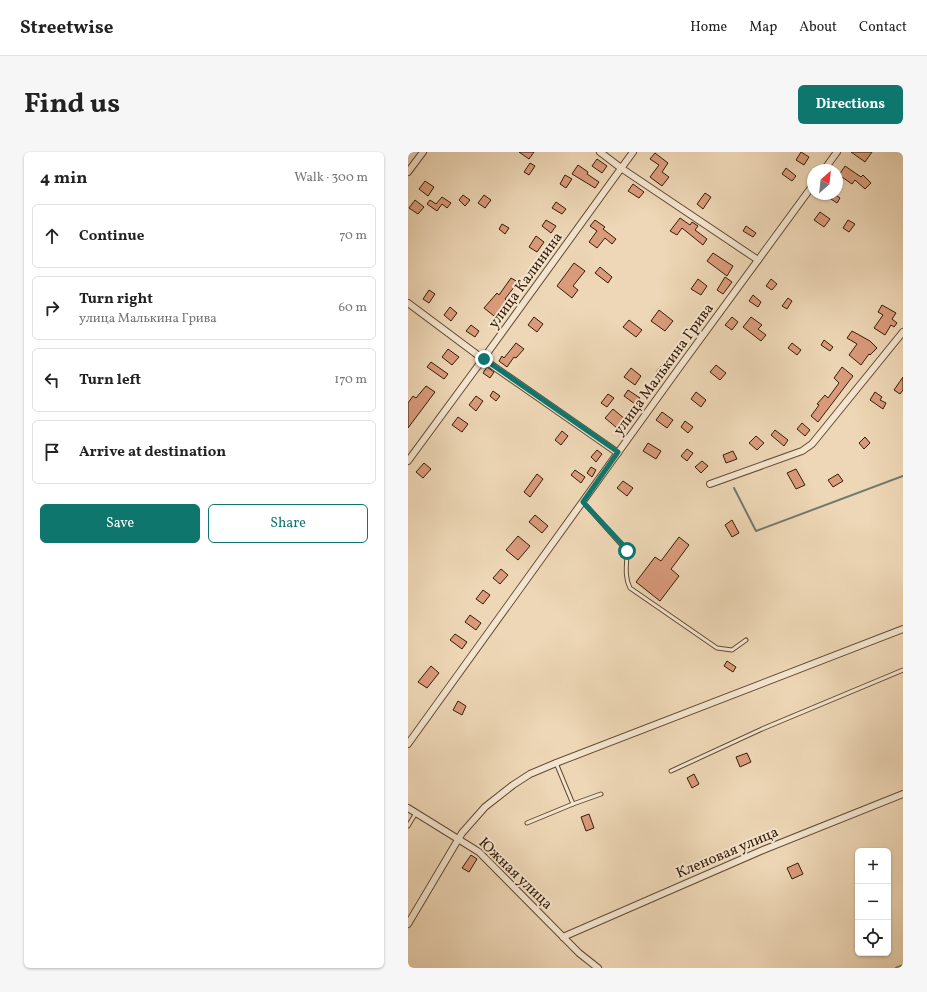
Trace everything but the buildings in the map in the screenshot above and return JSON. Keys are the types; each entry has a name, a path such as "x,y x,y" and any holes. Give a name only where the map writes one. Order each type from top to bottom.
{"street":[{"path":"408,172 423,152"},
{"path":"600,152 621,168 758,260"},
{"name":"улица Калинина","path":"408,461 484,359 633,152"},
{"path":"828,164 837,152"},
{"name":"улица Малькина Грива","path":"408,744 618,452 807,193"},
{"path":"408,303 484,359 618,452"},
{"path":"710,484 802,451 812,444 903,332"},
{"path":"408,924 458,839 485,807 530,774 903,629"},
{"name":"Кленовая улица","path":"563,937 763,850 903,794"},
{"name":"Южная улица","path":"408,808 479,852 579,954 598,968"}],"lane":[{"path":"583,502 627,551 626,581 630,588 717,648 732,650 746,640"},
{"path":"671,770 762,729 903,670"},
{"path":"556,763 573,804"},
{"path":"527,823 601,794"},
{"path":"408,826 416,813"}],"waterway":[{"path":"734,488 756,531 903,476"},
{"path":"896,968 903,965"}],"route":[{"path":"484,359 618,452 583,502 627,551"}]}
